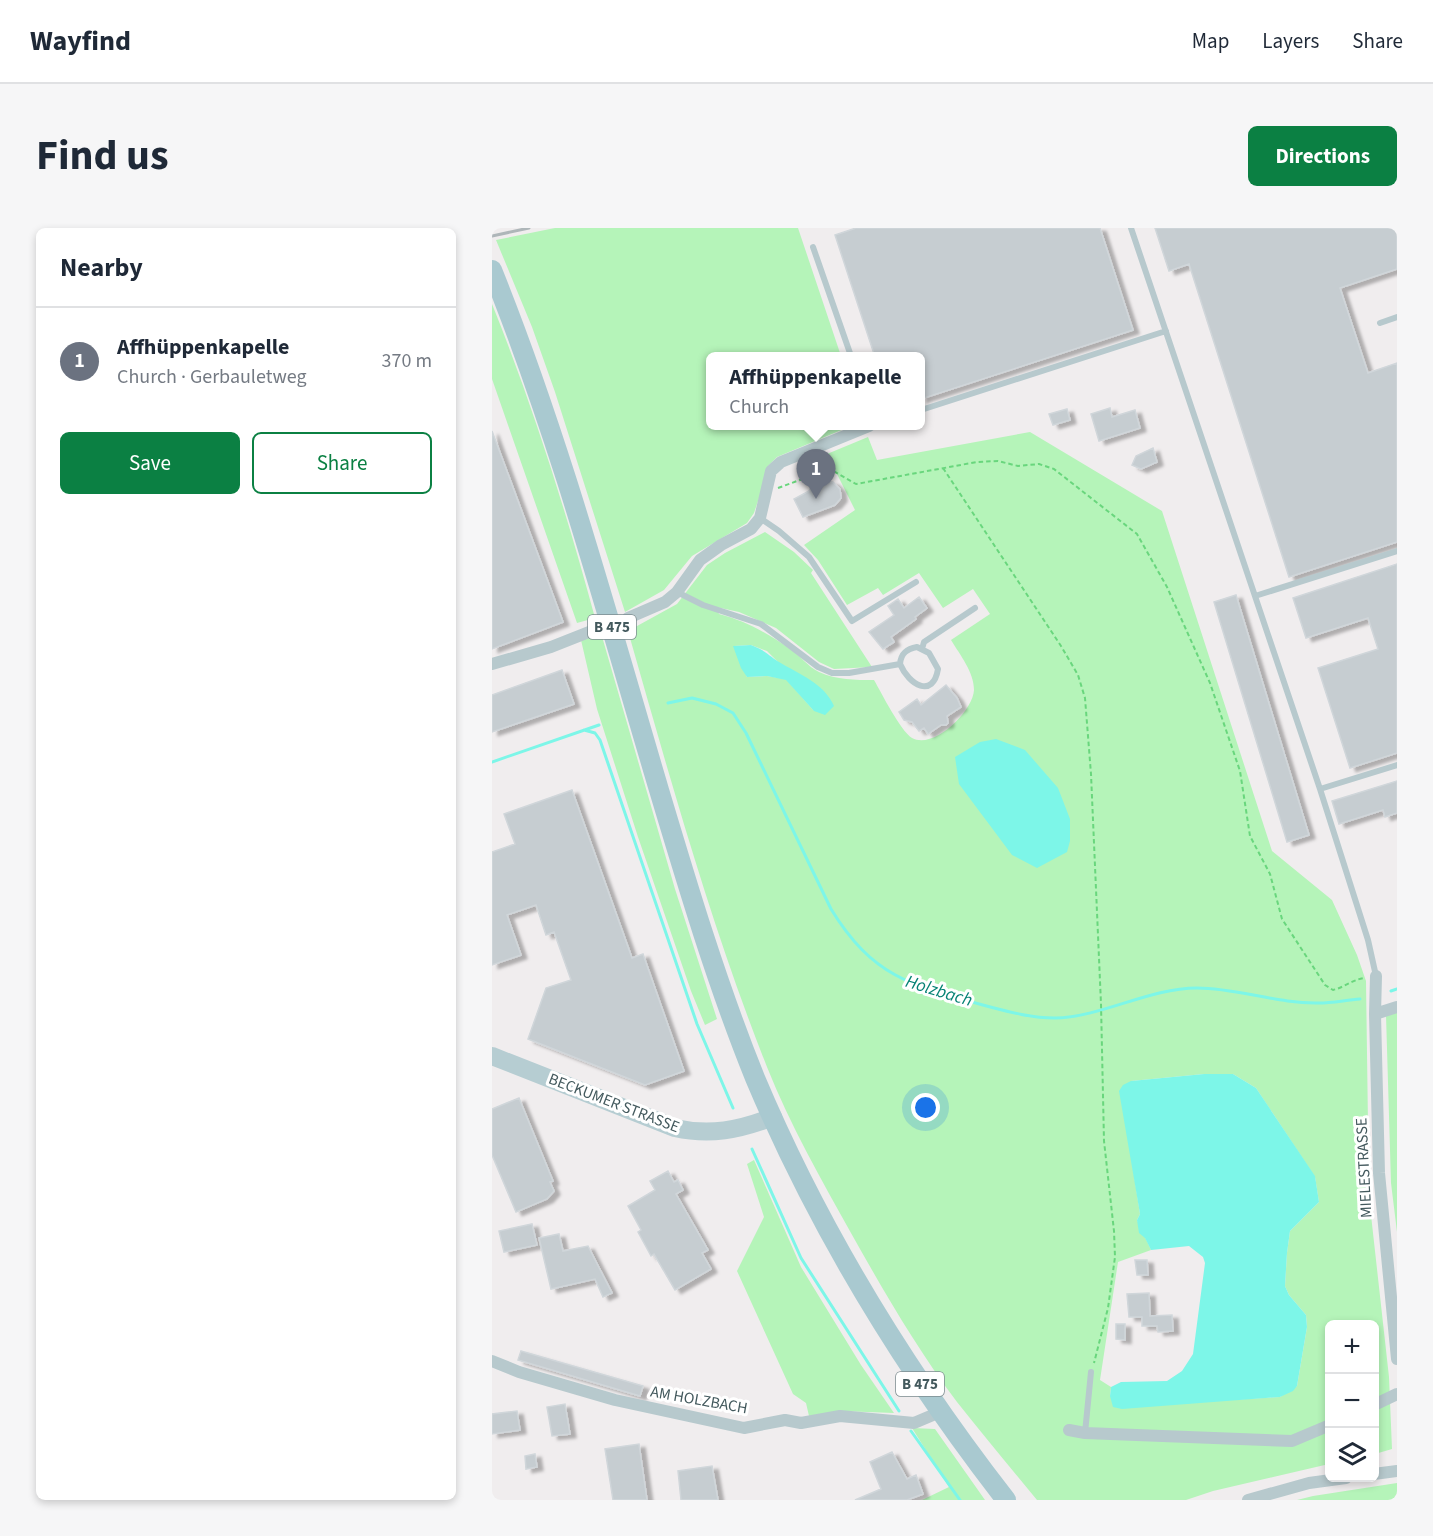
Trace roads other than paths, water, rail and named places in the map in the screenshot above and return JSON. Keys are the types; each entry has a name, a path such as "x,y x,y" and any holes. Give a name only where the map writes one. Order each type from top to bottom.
{"main road":[{"name":"B 475","path":"493,272 541,399 572,492 685,876 713,962 755,1077 804,1185 866,1299 940,1412 1006,1500"}],"street":[{"path":"628,618 665,602 677,592 700,560 721,545 751,529 760,519 771,471 781,462 860,430"},
{"path":"492,664 551,647 594,630"},
{"name":"MIELESTRASSE","path":"1376,976 1379,1173 1397,1359"},
{"path":"1375,1014 1397,1007"},
{"name":"BECKUMER STRASSE","path":"492,1056 675,1128 695,1133 731,1131 773,1117"},
{"name":"AM HOLZBACH","path":"492,1361 519,1372 615,1400 744,1428 785,1420 801,1423 840,1416 914,1423 940,1412"},
{"path":"1379,1403 1397,1394"},
{"path":"1069,1430 1085,1433 1292,1441 1325,1427"},
{"path":"1379,1473 1397,1471"},
{"path":"1248,1500 1325,1481"}],"lane":[{"path":"1131,228 1320,789 1368,940 1376,976"},
{"path":"813,247 849,352"},
{"path":"1380,323 1397,317"},
{"path":"925,409 1166,331"},
{"path":"760,519 779,531 809,557 852,621 916,582"},
{"path":"1255,596 1397,551"},
{"path":"677,592 703,605 761,624 818,667 832,673 849,674 900,664"},
{"path":"922,649 924,642 975,608"},
{"path":"917,647 929,653 938,669 933,681 924,686 916,685 909,680 900,664 903,653 910,648 917,647"},
{"path":"1320,789 1397,765"},
{"path":"1085,1433 1091,1372"}],"water":[{"path":"751,645 817,685 830,698 834,706 825,715 814,711 786,680 767,676 747,677 733,646"},
{"path":"996,739 1025,750 1058,788 1070,819 1070,841 1067,852 1037,868 1012,855 959,784 955,757 980,742"},
{"path":"1204,1074 1233,1074 1256,1088 1315,1176 1319,1202 1290,1231 1287,1253 1285,1286 1289,1295 1306,1315 1307,1327 1297,1386 1293,1391 1280,1397 1122,1409 1113,1407 1110,1396 1111,1387 1121,1382 1167,1381 1182,1371 1193,1354 1205,1263 1203,1257 1189,1246 1151,1250 1145,1238 1139,1233 1137,1220 1140,1214 1119,1091 1123,1085 1131,1081"}],"waterway":[{"name":"Holzbach","path":"668,703 692,698 716,704 733,713 746,733 831,909 846,932 878,964 914,984 1000,1010 1046,1018 1090,1013 1179,989 1228,990 1304,1003 1360,999"},
{"name":"Holzbach","path":"492,762 599,725"},
{"path":"584,730 595,733 600,740 697,1024 733,1108"},
{"name":"Holzbach","path":"1391,991 1397,989"},
{"path":"752,1149 801,1258 899,1411"},
{"path":"911,1431 960,1500"}],"railway":[{"path":"492,236 529,228"}],"place":[{"name":"Affhüppenkapelle","path":"816,499"}]}
